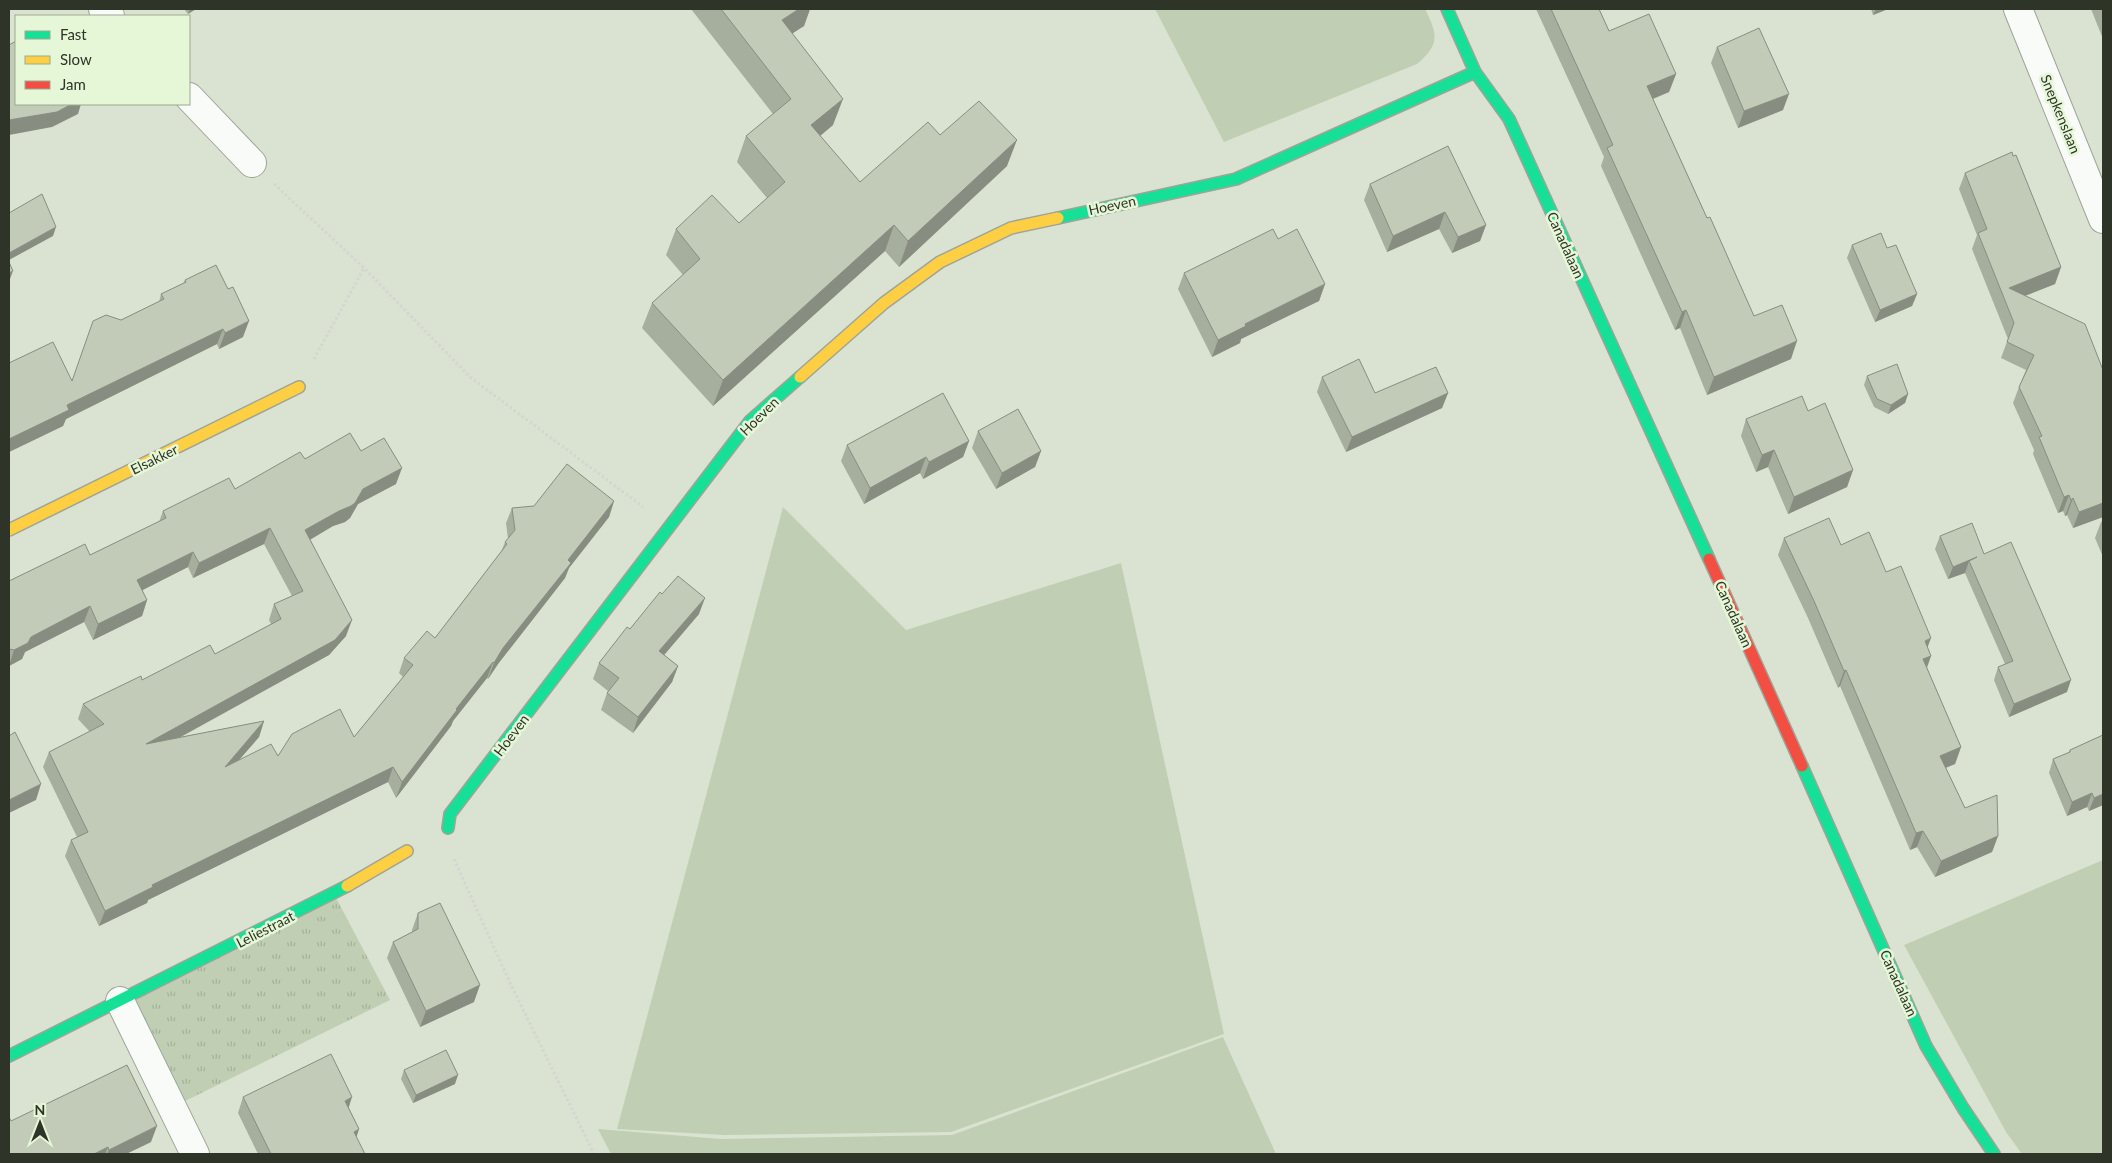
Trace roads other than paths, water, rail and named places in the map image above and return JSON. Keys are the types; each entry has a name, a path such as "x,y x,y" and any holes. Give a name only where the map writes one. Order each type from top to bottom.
{"street":[{"path":"1447,9 1475,72"},
{"name":"Snepkenslaan","path":"2018,9 2103,219"},
{"name":"Hoeven","path":"448,828 450,814 750,421 884,303 940,262 1011,228 1236,179 1475,72"},
{"name":"Canadalaan","path":"1475,72 1510,119 1860,893 1926,1046 1963,1108 1994,1154"},
{"path":"190,98 252,163"},
{"name":"Elsakker","path":"9,530 299,387"},
{"name":"Leliestraat","path":"9,1056 334,894 407,851"},
{"path":"120,1001 195,1154"}]}
